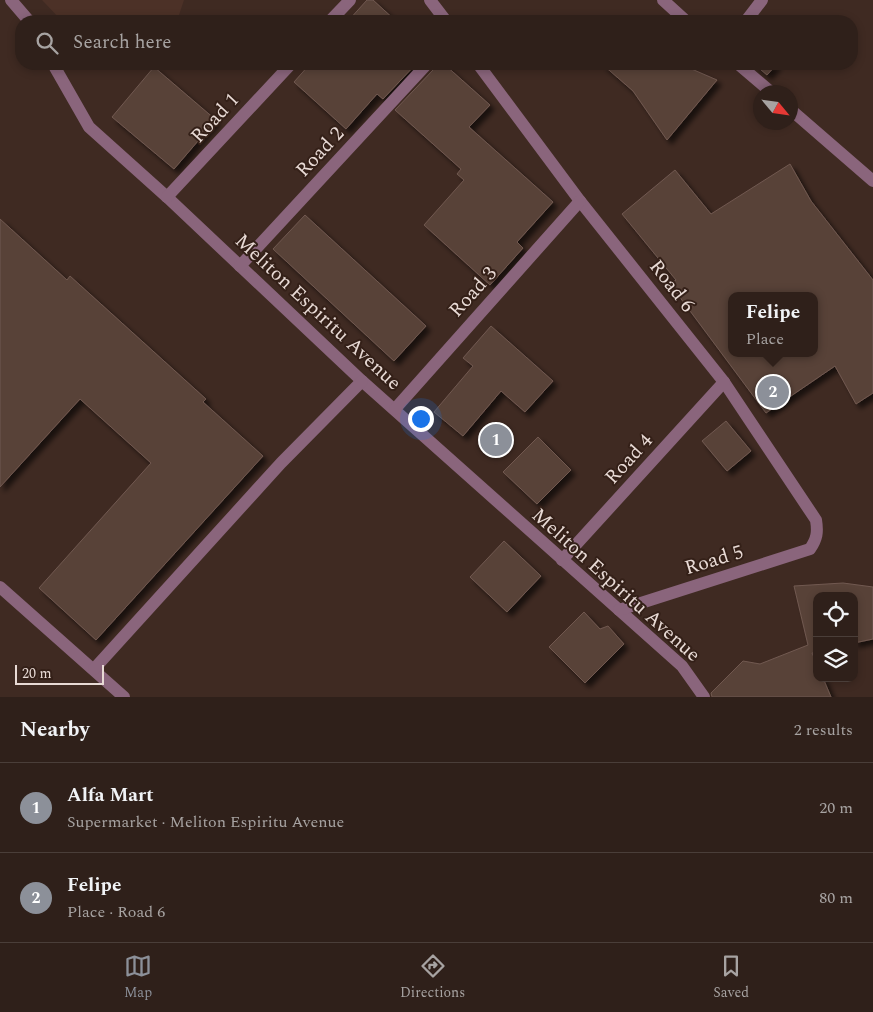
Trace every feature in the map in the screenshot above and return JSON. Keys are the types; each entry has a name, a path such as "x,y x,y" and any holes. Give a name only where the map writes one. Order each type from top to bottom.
{"street":[{"path":"11,0 24,15"},
{"path":"336,15 350,0"},
{"path":"430,0 441,15"},
{"path":"662,0 679,15"},
{"path":"751,15 762,0"},
{"name":"Meliton Espiritu Avenue","path":"56,70 89,127 362,381 395,408 682,666 704,697"},
{"name":"Road 1","path":"167,198 285,70"},
{"name":"Road 2","path":"240,266 421,70"},
{"name":"Road 6","path":"482,70 580,201 724,382 816,520 818,531 816,541"},
{"path":"745,70 763,85"},
{"path":"798,116 873,181"},
{"name":"Road 3","path":"395,408 580,201"},
{"path":"94,669 281,463 362,381"},
{"name":"Road 4","path":"562,560 724,382"},
{"name":"Road 5","path":"619,610 796,555 810,550 816,541"},
{"path":"0,587 124,697"}],"shaded area":[{"path":"42,0 184,0 179,15 56,15"}],"building":[{"path":"367,0 373,0 389,15 353,15"},
{"path":"151,70 158,70 216,120 174,169 112,117"},
{"path":"305,70 410,70 383,99 377,94 346,129 294,82"},
{"path":"433,70 451,70 490,105 469,127 553,202 517,242 523,248 490,285 424,225 464,180 457,174 461,169 395,110"},
{"path":"609,70 694,70 717,80 667,140 633,91"},
{"path":"761,70 772,70 767,75"},
{"path":"790,164 811,201 873,280 873,393 856,404 835,366 766,413 670,284 676,280 622,214 675,170 711,214"},
{"path":"305,215 426,326 394,361 273,249"},
{"path":"0,219 67,280 70,276 206,399 203,402 263,456 96,640 39,588 151,463 80,399 0,487"},
{"path":"491,326 553,381 525,412 501,391 463,436 434,412 473,366 463,358"},
{"path":"726,421 751,451 727,471 702,441"},
{"path":"538,437 571,470 537,504 503,472"},
{"path":"504,541 541,576 507,612 470,577"},
{"path":"843,583 873,587 873,639 858,642 858,592 813,592 813,682 825,682 831,697 712,697 711,693 743,661 760,664 808,645 794,586"},
{"path":"584,612 600,629 608,626 624,644 585,683 549,647"}],"place":[{"name":"Felipe","path":"773,392"},
{"name":"Alfa Mart","path":"496,440"}]}
